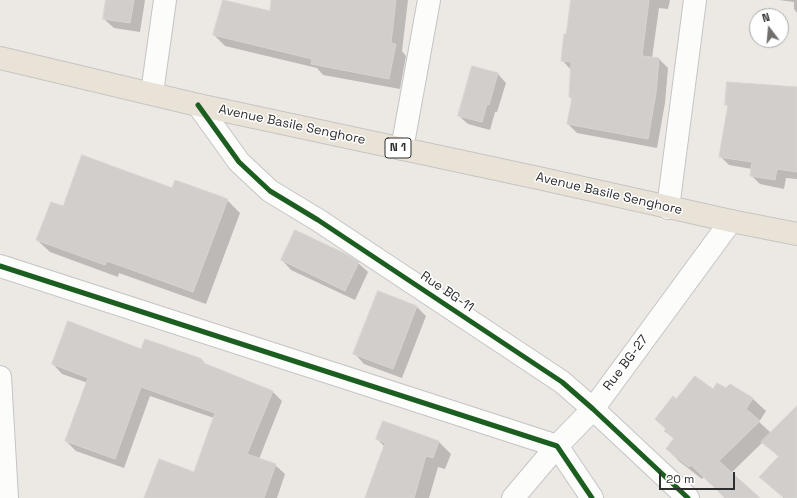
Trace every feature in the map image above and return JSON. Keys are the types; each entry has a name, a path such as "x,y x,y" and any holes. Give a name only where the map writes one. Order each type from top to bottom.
{"highway":[{"name":"Avenue Basile Senghore","path":"0,58 198,105 543,179 668,208 797,234"}],"street":[{"path":"152,93 165,0"},
{"path":"402,149 429,0"},
{"path":"668,208 695,0"},
{"name":"Rue BG-11","path":"198,105 239,162 270,191 324,224 562,382 688,498"},
{"name":"Rue BG-27","path":"513,498 557,446 593,409 731,221"},
{"path":"0,266 557,446 592,498"},
{"path":"0,378 8,496"}],"building":[{"path":"106,0 134,0 130,23 103,19"},
{"path":"223,0 270,11 271,0 396,0 391,43 396,44 389,79 311,64 312,59 213,35"},
{"path":"571,0 649,0 642,56 659,58 656,93 648,139 567,124 572,98 569,97 571,62 561,61 564,34 566,34"},
{"path":"472,66 498,73 489,105 487,104 482,122 458,116"},
{"path":"727,82 797,87 797,172 777,169 775,180 750,176 752,162 719,157 728,105 725,105"},
{"path":"82,155 172,188 175,180 228,199 193,292 107,261 105,265 36,240 51,202 63,206"},
{"path":"295,230 346,254 359,262 345,291 281,260"},
{"path":"378,291 417,306 393,369 353,354"},
{"path":"68,321 141,349 145,339 202,359 201,362 273,391 247,454 276,464 264,498 144,498 159,459 194,472 215,413 141,387 115,459 65,441 88,378 52,364"},
{"path":"695,376 713,389 717,383 726,388 730,384 753,398 746,409 760,421 719,461 760,498 725,498 691,465 689,467 666,449 674,438 664,431 666,429 655,419 673,396 676,399"},
{"path":"797,406 797,498 785,498 759,477 779,456 761,442"},
{"path":"383,421 439,441 433,458 426,456 414,498 365,498 385,443 376,439"}],"cycle path":[{"path":"198,105 239,162 270,191 318,220 562,382 688,498"},
{"path":"0,266 557,446 592,498"}]}
